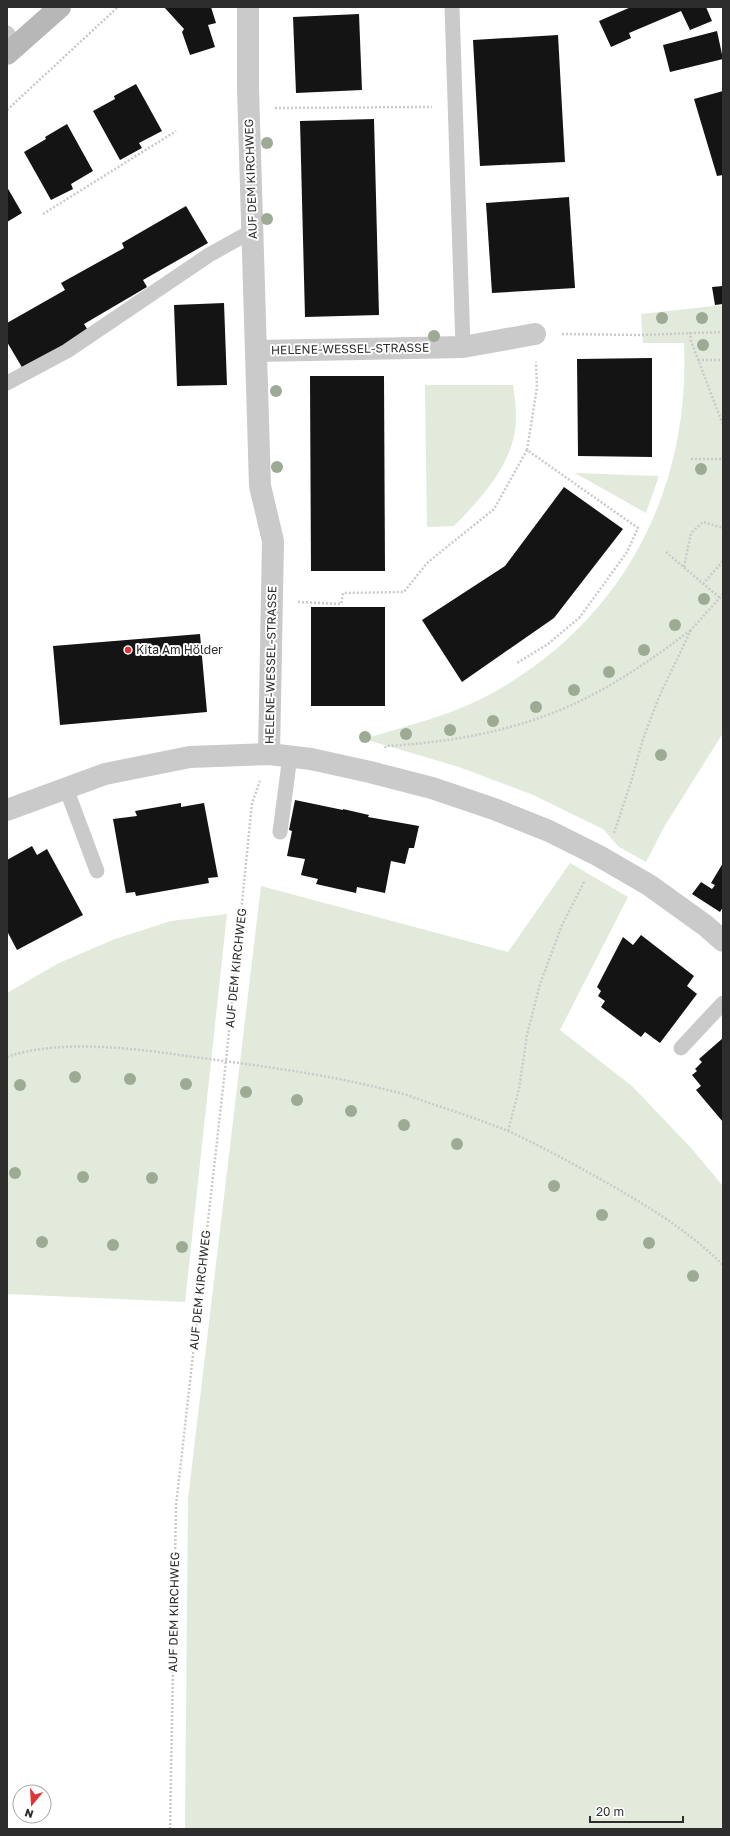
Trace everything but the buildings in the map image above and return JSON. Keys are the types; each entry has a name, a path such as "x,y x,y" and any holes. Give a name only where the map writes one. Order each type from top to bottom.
{"main road":[{"path":"10,44 60,7"}],"street":[{"name":"AUF DEM KIRCHWEG","path":"248,7 252,231 257,352"},
{"name":"HELENE-WESSEL-STRASSE","path":"279,755 273,540 260,486 257,352 463,347 535,334"},
{"path":"7,810 105,774 190,757 279,755 311,759 432,788 494,809 548,831 599,856 649,885 706,926 723,941"}],"lane":[{"path":"452,7 454,106 463,347"},
{"path":"7,383 67,351 209,255 252,231"},
{"path":"279,755 280,832"},
{"path":"66,788 97,871"},
{"path":"681,1048 723,1003"}],"path":[{"path":"7,110 118,7"},
{"path":"249,109 454,106"},
{"path":"43,214 176,131"},
{"path":"690,332 691,341 723,425"},
{"path":"312,602 341,604 343,593 404,592 427,563 494,509 526,450 537,387 535,334 723,332"},
{"path":"698,360 723,360"},
{"path":"517,663 548,644 580,617 626,552 638,528 526,450"},
{"path":"691,459 723,459"},
{"path":"684,567 691,533 703,522 723,528"},
{"path":"666,552 720,598"},
{"path":"704,584 723,561"},
{"path":"370,772 386,746 418,744 506,729 550,714 623,678 691,630 723,594"},
{"path":"508,1131 519,1089 527,1035 540,984 562,925 599,856 614,833 631,782 643,739 658,697 691,630"},
{"name":"AUF DEM KIRCHWEG","path":"170,1829 176,1506 226,1061 252,803 279,755"},
{"path":"7,1057 46,1049 91,1048 159,1052 312,1073 393,1091 467,1115 508,1131 559,1156 624,1192 659,1215 707,1249 723,1265"}],"green space":[{"path":"723,305 723,733 664,827 646,862 619,847 603,829 531,794 459,767 364,739 438,716 481,699 529,670 572,635 607,596 636,552 659,504 674,453 683,399 684,343 643,343 641,314"},
{"path":"425,385 513,385 516,419 510,450 503,465 486,491 454,526 427,527"},
{"path":"575,473 659,476 646,513"},
{"path":"570,863 628,897 560,1030 632,1086 692,1149 723,1186 723,1829 185,1829 188,1499 261,886 508,952"},
{"path":"227,914 185,1302 7,1294 7,993 59,963 115,939 171,921"}],"place":[{"name":"Kita Am Hölder","path":"128,650"}]}
